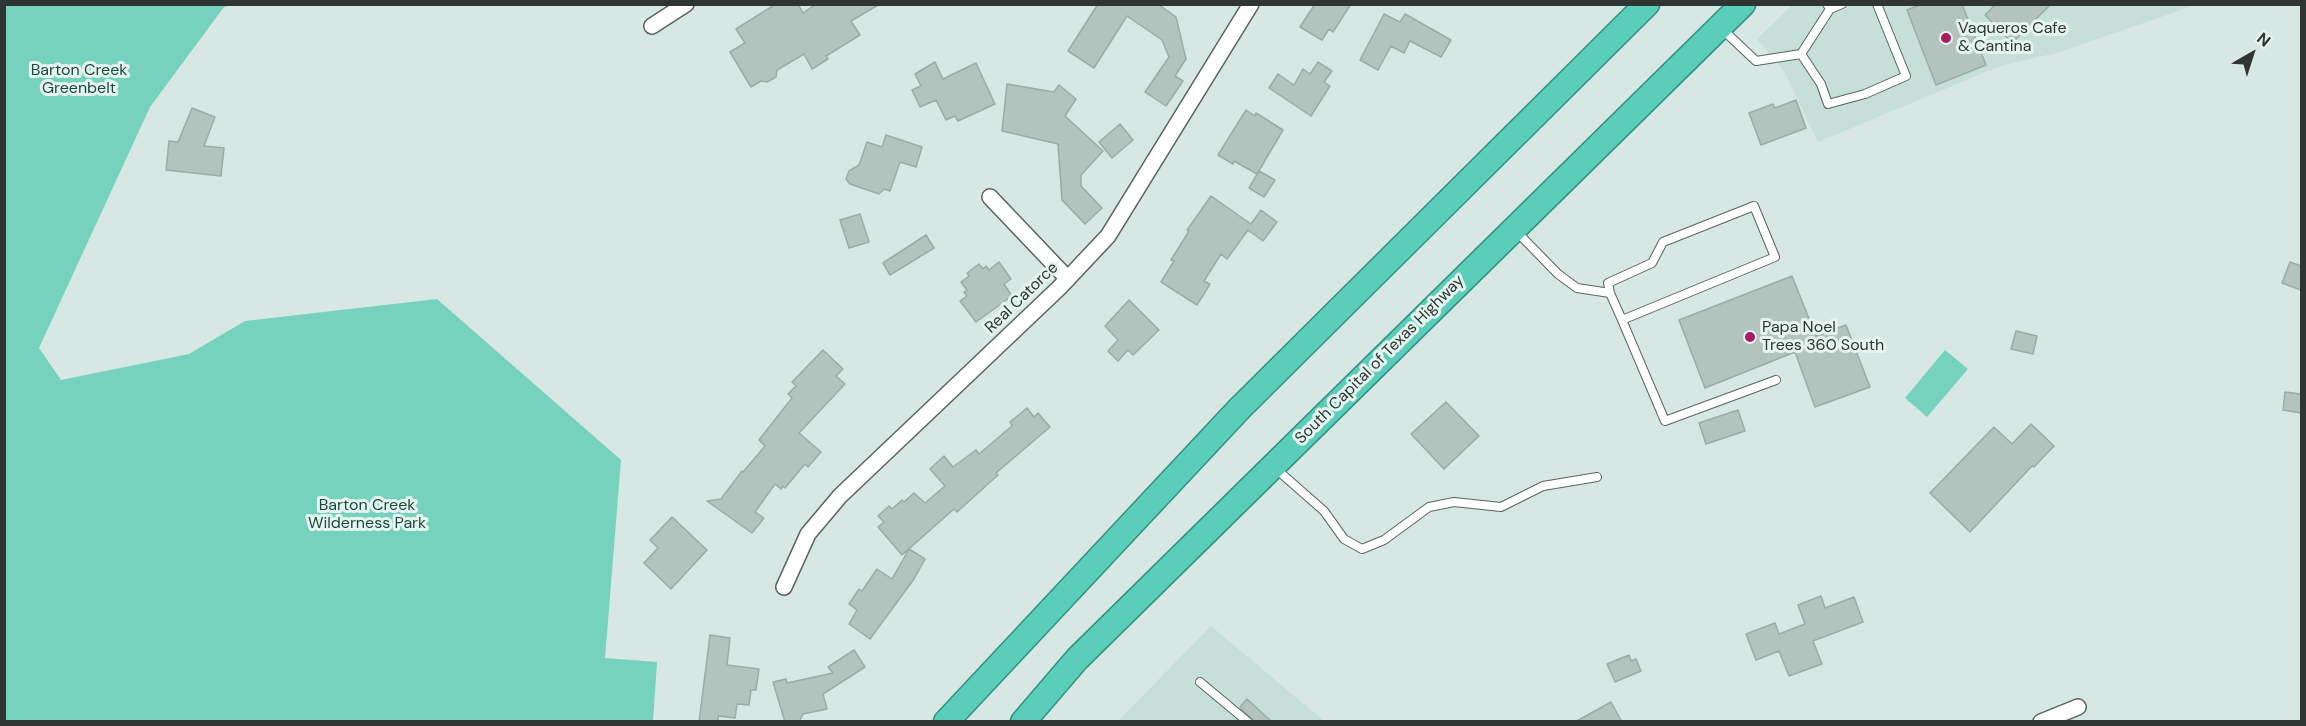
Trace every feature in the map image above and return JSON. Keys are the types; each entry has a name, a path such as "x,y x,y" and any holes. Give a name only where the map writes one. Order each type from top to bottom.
{"highway":[{"path":"946,722 1240,408 1647,4"},
{"name":"South Capital of Texas Highway","path":"1023,722 1077,659 1743,4"}],"street":[{"path":"652,26 686,4"},
{"name":"Real Catorce","path":"784,587 808,534 840,495 1068,279 1108,236 1250,5"},
{"path":"990,197 1068,279"},
{"path":"2042,722 2078,707"}],"lane":[{"path":"1801,54 1829,7 1842,4"},
{"path":"1801,54 1821,84 1828,104 1865,94 1906,76 1878,4"},
{"path":"1720,27 1756,61 1801,54"},
{"path":"1622,320 1775,257 1754,206 1663,242 1652,263 1608,283 1610,293 1665,421 1776,380"},
{"path":"1514,229 1558,274 1577,288 1610,293"},
{"path":"1273,466 1324,511 1344,539 1362,549 1384,540 1429,507 1454,502 1501,507 1543,486 1597,477"},
{"path":"1200,682 1248,722"}],"shaded area":[{"path":"1792,5 2192,5 2056,53 2000,66 1818,142 1784,71 1757,39"},
{"path":"1211,626 1324,721 1117,722"}],"green space":[{"name":"Barton Creek Wilderness Park","path":"4,5 233,5 224,7 150,107 39,348 61,380 189,354 245,321 437,299 621,460 605,658 657,662 653,721 5,721"},
{"path":"1945,350 1968,369 1927,417 1905,398"}],"building":[{"path":"776,4 798,4 803,13 816,4 880,4 851,21 860,35 826,56 828,59 812,69 804,54 777,70 776,77 767,82 761,81 751,87 730,52 745,43 736,29"},
{"path":"1098,4 1158,4 1176,17 1186,59 1175,76 1183,81 1166,106 1145,92 1169,57 1162,40 1127,16 1094,68 1068,51"},
{"path":"1315,4 1351,4 1333,32 1329,29 1322,40 1300,27"},
{"name":"Vaqueros Cafe & Cantina","path":"1922,4 1962,4 1986,65 1936,85 1907,10"},
{"path":"1996,4 2051,4 2012,43 1985,15"},
{"path":"1384,14 1400,22 1405,14 1451,40 1441,57 1410,41 1404,53 1391,46 1378,70 1360,60"},
{"path":"935,62 943,79 976,63 995,104 958,121 955,116 946,120 936,100 920,107 912,90 921,86 915,74"},
{"path":"1318,62 1332,71 1324,82 1330,86 1311,116 1269,88 1278,74 1294,85 1303,69 1310,74"},
{"path":"1007,84 1054,92 1059,85 1076,99 1065,116 1103,151 1081,175 1081,186 1102,208 1085,224 1062,200 1058,144 1002,131"},
{"path":"1796,100 1806,128 1761,145 1749,113 1773,104 1775,108"},
{"path":"192,108 215,117 204,146 224,148 221,176 166,170 169,141 178,142"},
{"path":"1246,110 1255,116 1256,113 1283,130 1257,174 1218,155"},
{"path":"1120,124 1133,140 1112,158 1099,142"},
{"path":"886,135 922,147 916,167 900,162 890,191 884,189 879,194 850,184 846,179 849,171 859,165 867,142 882,147"},
{"path":"1259,171 1275,180 1264,197 1249,188"},
{"path":"1211,196 1251,224 1261,210 1277,222 1263,241 1248,230 1227,259 1221,254 1204,281 1210,284 1197,305 1161,282 1174,261 1171,260 1189,231 1187,230"},
{"path":"860,214 869,242 849,248 840,220"},
{"path":"926,235 934,248 890,275 883,263"},
{"path":"999,262 1011,279 1004,284 1012,296 976,322 960,301 967,296 964,292 967,290 961,282 969,276 967,273 979,264 983,269 986,266 989,270"},
{"path":"2290,262 2301,266 2301,290 2282,283"},
{"name":"Papa Noel Trees 360 South","path":"1792,276 1816,336 1846,325 1870,387 1815,407 1795,352 1705,388 1679,320"},
{"path":"1129,300 1159,330 1133,355 1128,350 1118,361 1108,351 1118,340 1105,326"},
{"path":"2016,331 2037,336 2033,354 2011,349"},
{"path":"823,350 843,369 836,376 845,384 799,433 821,452 808,467 805,464 785,488 783,486 781,489 775,484 755,512 764,518 752,533 707,501 721,499 765,446 759,440 792,398 788,394 796,386 792,382"},
{"path":"2285,392 2301,394 2301,413 2283,410"},
{"path":"1446,402 1479,436 1444,469 1411,434"},
{"path":"1027,408 1034,417 1038,413 1050,427 996,473 998,475 957,512 954,509 902,555 878,527 884,522 878,516 889,506 892,509 914,493 925,503 945,486 930,469 944,456 953,467 976,450 979,454 1012,426 1010,422"},
{"path":"1738,410 1745,431 1706,444 1699,423"},
{"path":"2031,424 2054,446 1970,532 1930,493 1994,427 2012,444"},
{"path":"672,517 707,550 671,589 644,563 658,548 650,540"},
{"path":"909,549 925,559 914,579 870,639 849,624 857,610 849,604 859,589 862,591 877,569 892,579"},
{"path":"1821,596 1825,608 1854,597 1863,622 1813,641 1822,664 1789,676 1779,651 1756,660 1746,634 1775,623 1779,634 1805,624 1798,605"},
{"path":"710,635 730,638 727,665 759,669 756,690 751,690 749,705 737,704 735,718 718,716 718,722 699,722"},
{"path":"854,650 865,667 823,694 827,709 803,714 799,722 785,722 773,682 786,679 787,683 833,673 828,667"},
{"path":"1629,655 1631,661 1636,659 1641,671 1615,682 1607,664"},
{"path":"1247,699 1272,722 1254,722 1240,707"},
{"path":"1611,702 1622,722 1575,722"}],"place":[{"name":"Vaqueros Cafe & Cantina","path":"1946,38"},
{"name":"Papa Noel Trees 360 South","path":"1750,337"}],"park label":[{"name":"Barton Creek Greenbelt","path":"79,80"}]}
